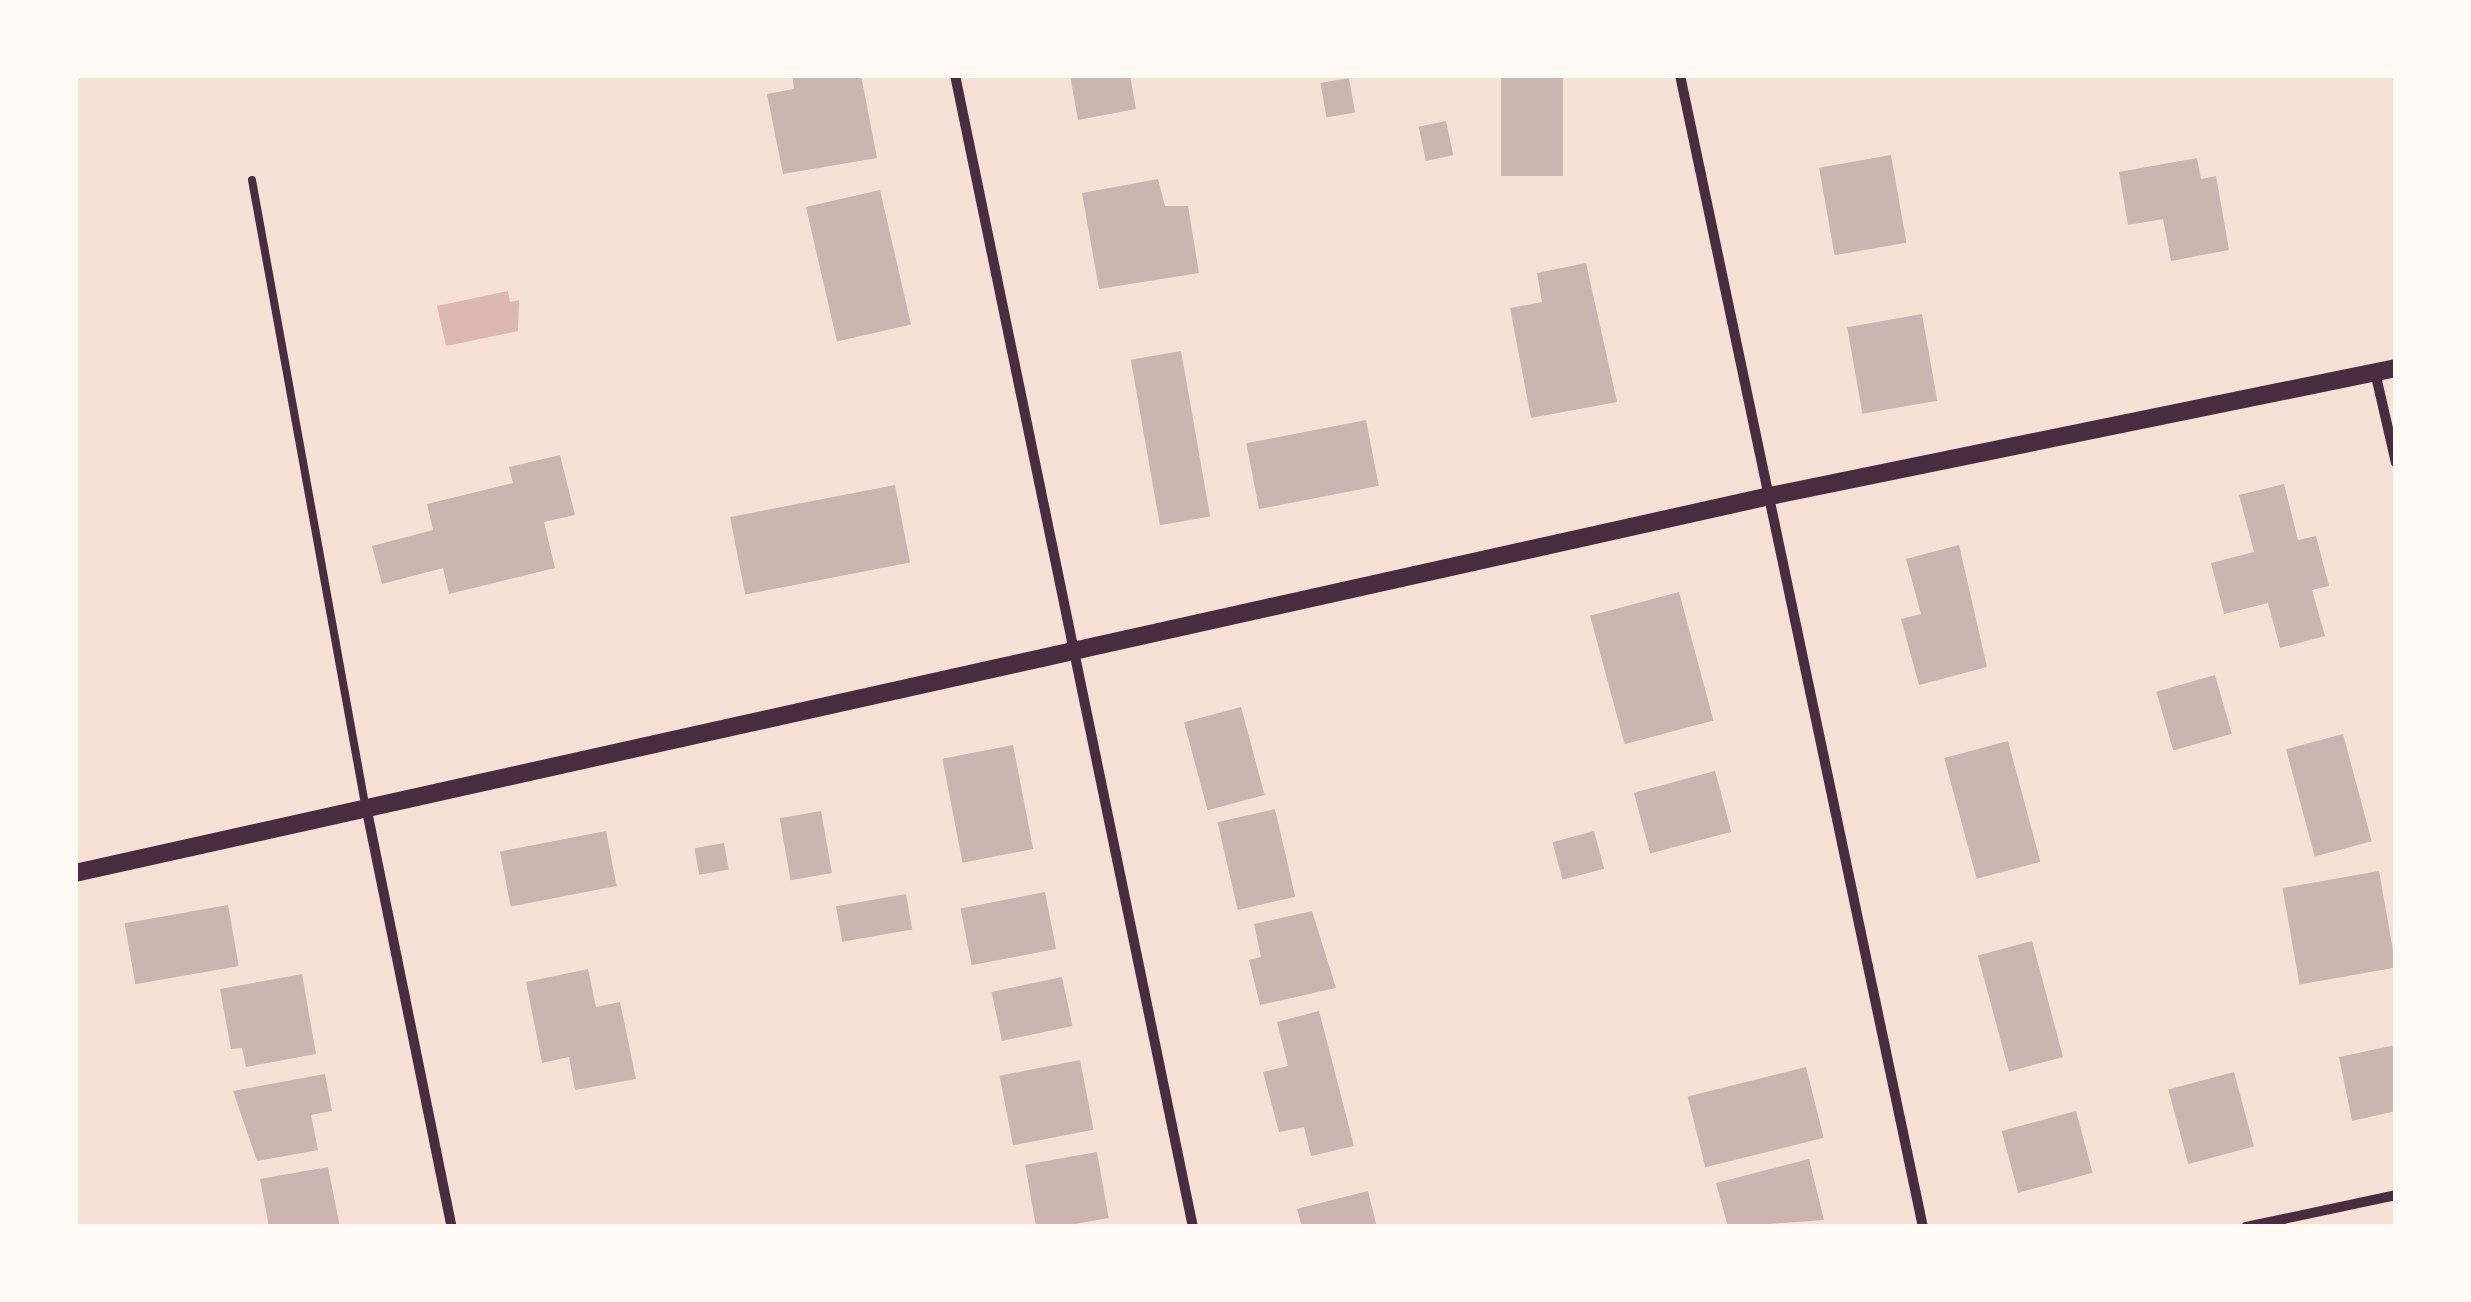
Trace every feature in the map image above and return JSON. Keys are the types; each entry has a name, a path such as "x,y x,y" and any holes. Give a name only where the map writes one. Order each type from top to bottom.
{"street":[{"path":"955,75 1070,649 1193,1227"},
{"path":"1680,75 1924,1227"},
{"path":"75,873 367,812 1070,649 1770,496 2396,368"},
{"path":"2375,372 2396,463"},
{"path":"367,812 452,1227"},
{"path":"2246,1227 2396,1196"}],"lane":[{"path":"252,180 367,812"}],"shaded area":[{"path":"508,291 510,302 519,300 518,331 446,346 437,306"}],"building":[{"path":"792,75 861,75 877,158 783,174 767,94 794,89"},
{"path":"1070,75 1130,75 1136,109 1078,120"},
{"path":"1501,75 1563,75 1563,176 1501,176"},
{"path":"1349,78 1355,112 1327,118 1320,83"},
{"path":"1446,121 1453,155 1426,161 1419,127"},
{"path":"1891,155 1906,243 1835,255 1819,168"},
{"path":"2197,158 2201,179 2216,176 2229,250 2171,261 2163,219 2128,225 2119,172"},
{"path":"1158,179 1165,206 1188,206 1199,273 1099,289 1082,193"},
{"path":"880,190 911,324 837,342 806,207"},
{"path":"1586,263 1617,402 1531,418 1510,308 1542,302 1537,273"},
{"path":"1922,314 1937,401 1862,414 1847,327"},
{"path":"1181,351 1210,516 1160,525 1131,360"},
{"path":"1366,420 1379,486 1259,509 1246,443"},
{"path":"560,455 575,515 544,522 555,568 449,594 443,568 382,584 372,546 433,530 427,504 513,483 509,467"},
{"path":"2284,484 2298,540 2316,536 2329,586 2312,590 2325,636 2280,648 2268,603 2224,614 2211,563 2254,552 2239,495"},
{"path":"895,485 910,563 745,595 730,517"},
{"path":"1959,545 1987,667 1919,685 1901,619 1921,614 1906,559"},
{"path":"1679,592 1713,720 1625,744 1590,616"},
{"path":"2215,675 2232,734 2173,750 2156,692"},
{"path":"1241,707 1265,795 1208,810 1184,722"},
{"path":"2343,734 2372,841 2315,856 2286,749"},
{"path":"2008,741 2040,862 1977,879 1944,758"},
{"path":"1013,745 1033,849 963,863 942,759"},
{"path":"1715,771 1731,832 1650,854 1634,793"},
{"path":"1275,809 1295,897 1238,910 1218,822"},
{"path":"821,811 832,873 791,880 780,818"},
{"path":"606,831 617,886 511,907 500,852"},
{"path":"1594,831 1604,869 1563,880 1552,842"},
{"path":"724,843 729,870 699,875 694,848"},
{"path":"2379,871 2396,968 2300,985 2282,888"},
{"path":"1045,892 1056,949 972,965 961,908"},
{"path":"906,894 912,929 842,942 836,906"},
{"path":"228,905 239,966 135,984 125,923"},
{"path":"1312,911 1336,988 1260,1005 1249,960 1261,957 1254,924"},
{"path":"2032,941 2063,1057 2009,1071 1978,955"},
{"path":"588,969 596,1007 620,1002 636,1079 575,1090 569,1057 542,1063 526,982"},
{"path":"302,974 316,1054 246,1067 242,1048 231,1049 220,989"},
{"path":"1062,977 1072,1026 1002,1041 992,992"},
{"path":"1319,1011 1354,1146 1311,1156 1304,1127 1279,1132 1263,1072 1288,1066 1277,1022"},
{"path":"2396,1045 2396,1111 2352,1121 2339,1057"},
{"path":"1080,1060 1094,1130 1013,1145 1000,1076"},
{"path":"1806,1067 1824,1138 1705,1167 1688,1097"},
{"path":"2234,1072 2254,1146 2188,1164 2168,1090"},
{"path":"325,1074 332,1111 311,1115 318,1150 257,1161 233,1091"},
{"path":"2076,1111 2093,1173 2018,1193 2002,1131"},
{"path":"1097,1152 1109,1218 1036,1227 1025,1165"},
{"path":"1809,1159 1824,1220 1728,1227 1716,1183"},
{"path":"328,1167 340,1227 269,1227 260,1179"},
{"path":"1368,1191 1377,1227 1302,1227 1297,1209"}]}
